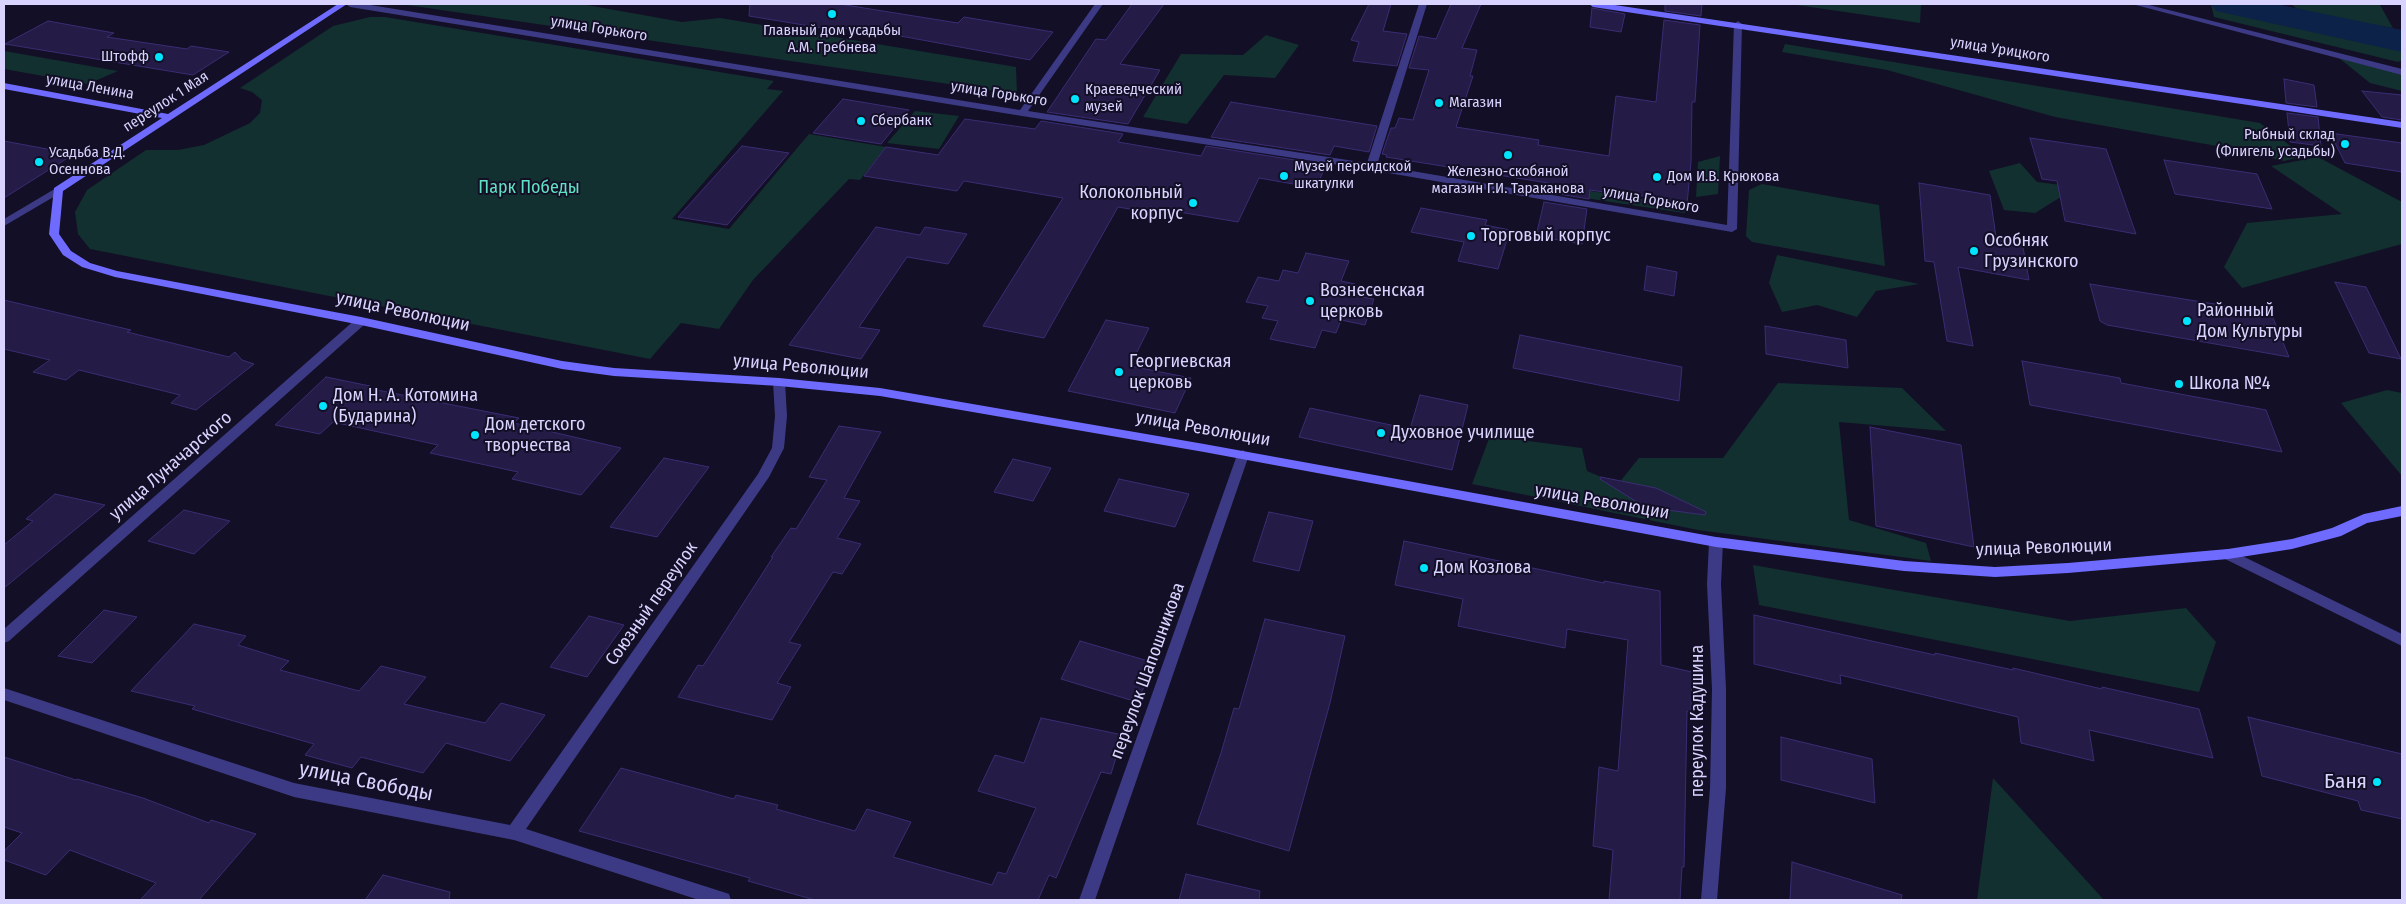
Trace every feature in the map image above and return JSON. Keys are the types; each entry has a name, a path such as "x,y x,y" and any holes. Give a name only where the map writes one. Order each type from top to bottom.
{"main road":[{"name":"переулок 1 Мая","path":"58,190 344,4"},
{"name":"улица Урицкого","path":"1593,4 1738,24 2402,126"},
{"name":"улица Ленина","path":"4,86 170,117"},
{"name":"улица Революции","path":"58,190 54,234 67,253 86,265 115,274 361,321 562,365 614,372 779,382 880,392 1243,455 1716,542 1904,566 1995,572 2068,568 2228,554 2292,544 2336,532 2364,519 2402,511"}],"street":[{"name":"улица Горького","path":"350,4 1022,113 1371,167 1732,229 1738,24"},
{"path":"1022,113 1098,4"},
{"path":"1371,167 1423,4"},
{"path":"2136,4 2402,72"},
{"name":"переулок 1 Мая","path":"4,223 58,190"},
{"name":"улица Луначарского","path":"4,637 361,321"},
{"name":"Союзный переулок","path":"514,833 763,477 778,448 781,416 779,382"},
{"name":"переулок Шапошникова","path":"1087,900 1243,455"},
{"name":"переулок Кадушина","path":"1709,900 1718,788 1719,689 1714,584 1716,542"},
{"path":"2228,554 2402,640"},
{"name":"улица Свободы","path":"4,694 294,790 514,833 723,900"}],"green space":[{"path":"400,4 581,4 682,22 720,18 1016,67 1017,94"},
{"path":"1790,4 1921,4 1920,23"},
{"path":"2211,4 2402,44 2402,60 2398,62 2214,17"},
{"path":"2291,4 2380,5 2393,28 2303,14"},
{"name":"Парк Победы","path":"370,17 385,17 774,81 767,89 783,91 672,219 729,229 809,134 886,147 860,180 849,179 753,280 719,329 681,323 650,359 90,249 78,234 75,212 87,190 146,150 178,150 204,145 250,123 260,113 262,100 252,92 240,88 333,26"},
{"path":"1266,35 1299,45 1275,78 1224,75 1187,124 1143,117 1181,54 1243,55"},
{"path":"1785,44 2260,123 2304,156 2284,161 2239,150 2055,117 1887,70 1782,52"},
{"path":"4,51 118,71 88,84 4,69"},
{"path":"2339,58 2402,74 2402,91 2370,83"},
{"path":"915,111 959,116 939,149 887,143"},
{"path":"1720,156 1718,194 1696,197 1698,162"},
{"path":"2318,157 2402,202 2402,244 2242,288 2224,267 2247,223 2342,214 2271,166"},
{"path":"2020,163 2037,182 2077,187 2035,213 2004,210 1989,171"},
{"path":"1762,184 1879,205 1885,266 1752,242 1746,236 1749,190"},
{"path":"1564,187 1695,207 1684,213 1552,193"},
{"path":"1777,255 1919,284 1876,291 1857,317 1817,305 1782,312 1769,283"},
{"path":"1778,383 1902,388 1946,431 1839,422 1849,520 1926,543 1931,561 1698,530 1472,484 1490,436 1582,448 1587,471 1618,484 1639,458 1723,458"},
{"path":"2387,390 2402,393 2402,476 2341,403"},
{"path":"1753,565 2070,621 2186,608 2216,642 2199,692 1759,605"},
{"path":"1993,778 2104,900 1977,900"}],"building":[{"path":"750,4 839,4 958,23 964,17 1053,32 1030,60 906,37 837,27 834,30 749,16"},
{"path":"1132,4 1164,4 1120,64 1160,70 1128,124 1047,112 1096,39 1106,40"},
{"path":"1369,4 1391,4 1383,31 1407,34 1397,66 1353,61 1359,42 1351,40"},
{"path":"1451,4 1481,4 1462,48 1477,50 1470,76 1473,76 1456,127 1539,140 1538,145 1609,156 1616,96 1656,102 1664,20 1700,25 1695,102 1692,102 1691,162 1687,204 1604,189 1604,192 1590,190 1589,199 1546,192 1548,183 1386,157 1387,155 1382,154 1391,128 1395,128 1399,118 1413,120 1429,70 1409,68 1419,36 1436,39"},
{"path":"1665,4 1702,4 1701,16 1665,11"},
{"path":"1592,8 1625,14 1621,32 1590,27"},
{"path":"48,21 114,33 107,37 187,49 191,46 229,52 193,75 5,44"},
{"path":"2284,79 2314,85 2317,107 2286,103"},
{"path":"2362,91 2402,95 2402,120 2382,117"},
{"name":"Сбербанк","path":"843,99 909,110 881,144 813,133"},
{"path":"1231,102 1377,126 1369,152 1334,146 1330,155 1211,137"},
{"path":"2287,113 2318,117 2321,146 2290,142"},
{"path":"965,119 1035,129 1041,121 1123,134 1118,142 1201,156 1206,146 1326,165 1316,188 1259,178 1238,222 1150,207 1147,212 1118,207 1044,338 983,326 1063,198 964,181 957,191 864,176 886,147 938,155"},
{"path":"2330,133 2402,143 2402,172 2345,163"},
{"path":"2030,138 2106,149 2136,234 2065,221 2057,181 2042,179"},
{"name":"Усадьба В.Д. Осеннова","path":"4,141 74,154 4,198"},
{"path":"742,146 789,153 727,225 678,217"},
{"path":"2164,160 2257,174 2272,209 2175,194"},
{"path":"1919,183 1990,195 1996,237 2022,242 2029,280 1958,267 1973,346 1947,341 1934,262 1925,261"},
{"path":"1544,202 1587,209 1582,244 1536,236"},
{"name":"Торговый корпус","path":"1421,208 1487,220 1485,225 1510,230 1498,269 1458,261 1464,242 1411,232"},
{"path":"876,227 920,235 925,227 967,234 948,264 907,257 859,327 880,330 861,359 789,345"},
{"name":"Вознесенская церковь","path":"1306,253 1349,261 1341,281 1355,284 1350,295 1374,299 1365,325 1341,320 1336,333 1322,330 1315,348 1270,339 1278,321 1262,318 1268,306 1246,302 1258,277 1279,281 1283,270 1298,273"},
{"path":"1647,266 1677,272 1674,296 1644,290"},
{"path":"2335,282 2366,287 2401,359 2369,353"},
{"name":"Районный Дом Культуры","path":"2090,284 2271,313 2289,357 2107,325 2100,321"},
{"path":"4,300 131,330 127,332 229,357 235,352 242,360 254,364 196,410 171,403 180,395 79,370 66,380 33,372 50,360 4,349"},
{"name":"Георгиевская церковь","path":"1106,320 1149,328 1130,366 1191,378 1175,413 1068,391"},
{"path":"1765,326 1846,340 1848,368 1766,354"},
{"path":"1520,335 1682,367 1679,401 1513,368"},
{"path":"2022,361 2120,378 2121,383 2266,410 2282,452 2030,405"},
{"path":"326,377 370,386 367,388 519,418 514,423 621,448 581,495 512,479 518,472 430,453 438,445 333,422 320,434 275,425"},
{"name":"Духовное училище","path":"1420,395 1468,405 1452,470 1299,437 1310,408 1410,429"},
{"path":"839,426 881,432 844,498 860,501 837,538 861,544 842,574 833,572 789,642 801,645 777,683 791,687 772,720 678,697 698,665 703,666 773,557 771,557 791,528 796,529 827,480 809,477"},
{"path":"1870,427 1961,445 1974,547 1876,526"},
{"path":"664,458 709,467 657,537 610,527"},
{"path":"1013,459 1051,468 1033,501 994,492"},
{"path":"1601,477 1656,488 1706,512 1705,515 1645,507 1600,479"},
{"path":"1119,479 1189,494 1175,527 1104,511"},
{"path":"55,494 105,505 4,588 4,545 33,521 26,519"},
{"path":"184,510 230,521 194,554 148,541"},
{"path":"1269,512 1313,521 1299,571 1253,561"},
{"path":"1404,541 1604,583 1604,581 1660,591 1661,665 1692,672 1691,712 1687,711 1684,867 1682,867 1680,900 1609,900 1613,850 1593,846 1599,767 1618,771 1628,640 1567,629 1565,648 1458,626 1463,599 1395,585"},
{"path":"104,610 137,617 92,663 58,656"},
{"path":"1754,615 1935,655 1935,653 2013,670 2013,668 2199,709 2213,758 2089,730 2094,761 2021,743 2018,717 1840,675 1841,684 1754,664"},
{"path":"589,616 624,625 587,677 550,667"},
{"path":"1265,619 1345,636 1330,703 1289,851 1197,824 1234,708 1239,709"},
{"path":"194,624 246,636 238,645 289,661 280,670 359,691 381,666 426,677 404,704 485,723 501,703 545,715 510,761 446,743 423,773 361,757 352,768 305,755 314,744 192,709 195,706 131,691"},
{"path":"1080,641 1155,663 1137,702 1061,679"},
{"path":"2248,717 2402,754 2402,819 2361,810 2358,801 2262,776"},
{"path":"1041,718 1123,735 1111,774 1101,772 1056,878 1049,875 1038,900 815,900 748,881 750,878 579,831 621,768 734,799 736,795 778,805 776,809 855,831 867,809 911,822 893,857 992,885 998,872 1006,874 1036,808 978,791 995,755 1024,763"},
{"path":"1781,737 1872,759 1875,803 1781,780"},
{"path":"4,757 76,780 143,798 209,823 211,820 256,834 199,900 140,900 156,883 70,850 46,875 4,860 4,851 22,833 4,827"},
{"path":"1792,862 1902,895 1901,900 1790,900"},
{"path":"1186,874 1260,891 1259,900 1179,900"},
{"path":"383,875 450,892 449,900 365,900"}],"waterway":[{"path":"2228,4 2402,41"}],"place":[{"name":"Главный дом усадьбы А.М. Гребнева","path":"832,14"},
{"name":"Штофф","path":"159,57"},
{"name":"Краеведческий музей","path":"1075,99"},
{"name":"Магазин","path":"1439,103"},
{"name":"Сбербанк","path":"861,121"},
{"name":"Рыбный склад (Флигель усадьбы)","path":"2345,144"},
{"name":"Железно-скобяной магазин Г.И. Тараканова","path":"1508,155"},
{"name":"Усадьба В.Д. Осеннова","path":"39,162"},
{"name":"Музей персидской шкатулки","path":"1284,176"},
{"name":"Дом И.В. Крюкова","path":"1657,177"},
{"name":"Колокольный корпус","path":"1193,203"},
{"name":"Торговый корпус","path":"1471,236"},
{"name":"Особняк Грузинского","path":"1974,251"},
{"name":"Вознесенская церковь","path":"1310,301"},
{"name":"Районный Дом Культуры","path":"2187,321"},
{"name":"Георгиевская церковь","path":"1119,372"},
{"name":"Школа №4","path":"2179,384"},
{"name":"Дом Н. А. Котомина (Бударина)","path":"323,406"},
{"name":"Духовное училище","path":"1381,433"},
{"name":"Дом детского творчества","path":"475,435"},
{"name":"Дом Козлова","path":"1424,568"},
{"name":"Баня","path":"2377,782"}]}
